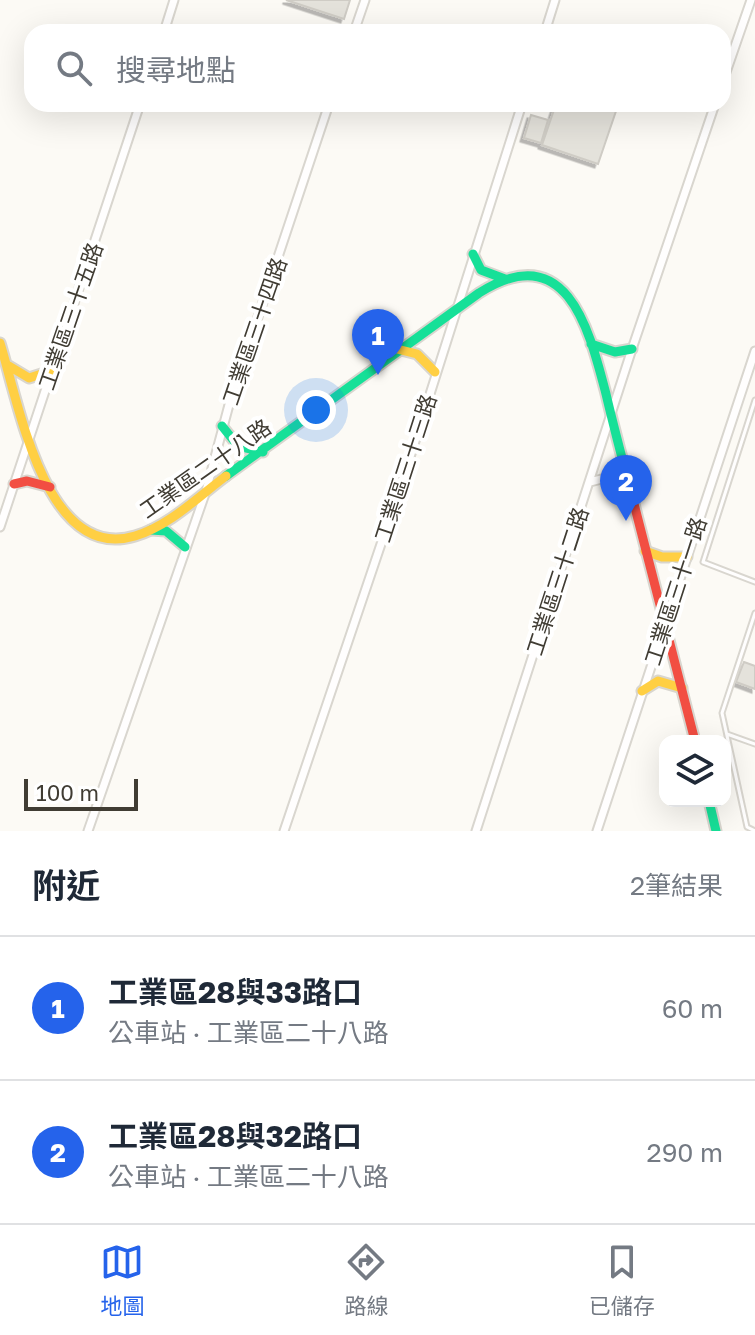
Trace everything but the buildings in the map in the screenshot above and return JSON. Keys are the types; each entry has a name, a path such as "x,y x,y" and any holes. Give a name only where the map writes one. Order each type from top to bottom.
{"street":[{"path":"166,24 174,0"},
{"path":"357,24 365,0"},
{"path":"548,24 555,0"},
{"path":"731,58 751,0"},
{"name":"工業區三十五路","path":"0,527 137,112"},
{"name":"工業區三十四路","path":"88,831 206,491 222,426 326,112"},
{"name":"工業區三十三路","path":"284,831 404,476 519,112"},
{"name":"工業區三十二路","path":"476,831 712,112"},
{"path":"473,254 481,270 505,279 536,278 561,289 581,311 694,735"},
{"name":"工業區二十八路","path":"0,343 57,509 85,533 115,539 148,531 263,452 397,349 505,279"},
{"path":"591,344 615,352 632,349"},
{"path":"397,349 417,354 435,372"},
{"name":"工業區三十一路","path":"597,831 755,351"},
{"path":"7,364 26,378 42,377 51,371"},
{"path":"222,426 227,437 238,446 263,452"},
{"path":"589,483 609,477 628,488"},
{"path":"14,484 27,481 50,487"},
{"path":"148,531 166,531 185,547"},
{"path":"645,551 662,557 687,557"},
{"path":"642,691 658,681 682,688"},
{"path":"710,807 716,831"}],"lane":[{"path":"755,400 703,562 755,582"},
{"path":"755,613 722,713 747,827 755,831"},
{"path":"727,734 755,744"}],"traffic: fast":[{"path":"473,254 481,270 505,279"},
{"path":"226,476 479,293 509,279 534,276 553,283 569,298 582,319 599,369 632,496"},
{"path":"591,344 615,352 632,349"},
{"path":"222,426 238,446 263,452"},
{"path":"151,530 166,531 185,547"},
{"path":"710,807 716,831"}],"traffic: slow":[{"path":"0,343 27,438 41,472 58,503 79,526 104,538 135,536 171,518 226,476"},
{"path":"397,349 417,354 435,372"},
{"path":"9,366 29,378 51,371"},
{"path":"645,551 662,557 687,557"},
{"path":"642,691 658,681 682,688"}],"traffic: jam":[{"path":"14,484 27,481 50,487"},
{"path":"632,496 693,735"}],"place":[{"name":"工業區28與33路口","path":"378,375"},
{"name":"工業區28與32路口","path":"626,521"}]}
